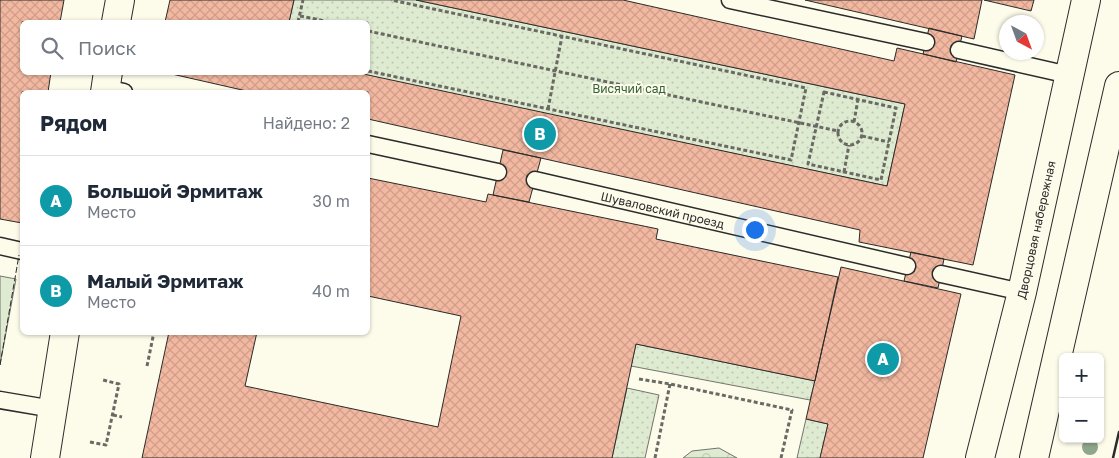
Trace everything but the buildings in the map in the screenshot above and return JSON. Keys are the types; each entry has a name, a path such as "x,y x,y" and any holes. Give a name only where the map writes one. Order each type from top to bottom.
{"main road":[{"path":"116,20 120,0"},
{"name":"Дворцовая набережная","path":"980,458 1022,292 1086,0"},
{"path":"1034,458 1119,86"},
{"path":"45,458 65,335"}],"lane":[{"path":"730,0 926,42"},
{"path":"958,50 1069,75"},
{"path":"370,144 498,172"},
{"name":"Шуваловский проезд","path":"535,180 907,266"},
{"path":"0,246 20,251"},
{"path":"941,274 1022,292"},
{"path":"0,400 53,409"}],"path":[{"path":"299,20 303,0"},
{"path":"370,71 791,160 806,88 391,0"},
{"path":"300,16 320,20"},
{"path":"370,30 838,131"},
{"path":"548,109 562,36"},
{"path":"824,92 896,108 881,180 808,164 817,126 824,92"},
{"path":"854,122 858,99"},
{"path":"854,122 861,128 862,136 857,143 849,146 840,141 838,131 844,123 854,122"},
{"path":"862,136 889,142"},
{"path":"844,172 849,146"},
{"path":"147,366 153,335"},
{"path":"639,379 792,410 781,458"},
{"path":"90,442 106,445 113,415 119,384 103,380"},
{"path":"655,458 670,384"},
{"path":"113,415 122,417"}],"green space":[{"name":"Висячий сад","path":"294,0 416,0 905,104 887,186 363,75 370,75 370,20 289,20"},
{"path":"0,276 16,279 0,365"},
{"path":"636,344 815,381 810,400 631,366"},
{"path":"627,388 659,395 645,458 612,458"},
{"path":"806,419 828,424 820,458 797,458"},
{"path":"719,448 737,458 683,458 692,451"}],"fence":[{"path":"0,365 19,255"}],"wall":[{"path":"1113,458 1119,432"}],"place":[{"name":"Малый Эрмитаж","path":"540,134"},
{"name":"Большой Эрмитаж","path":"883,359"}]}
